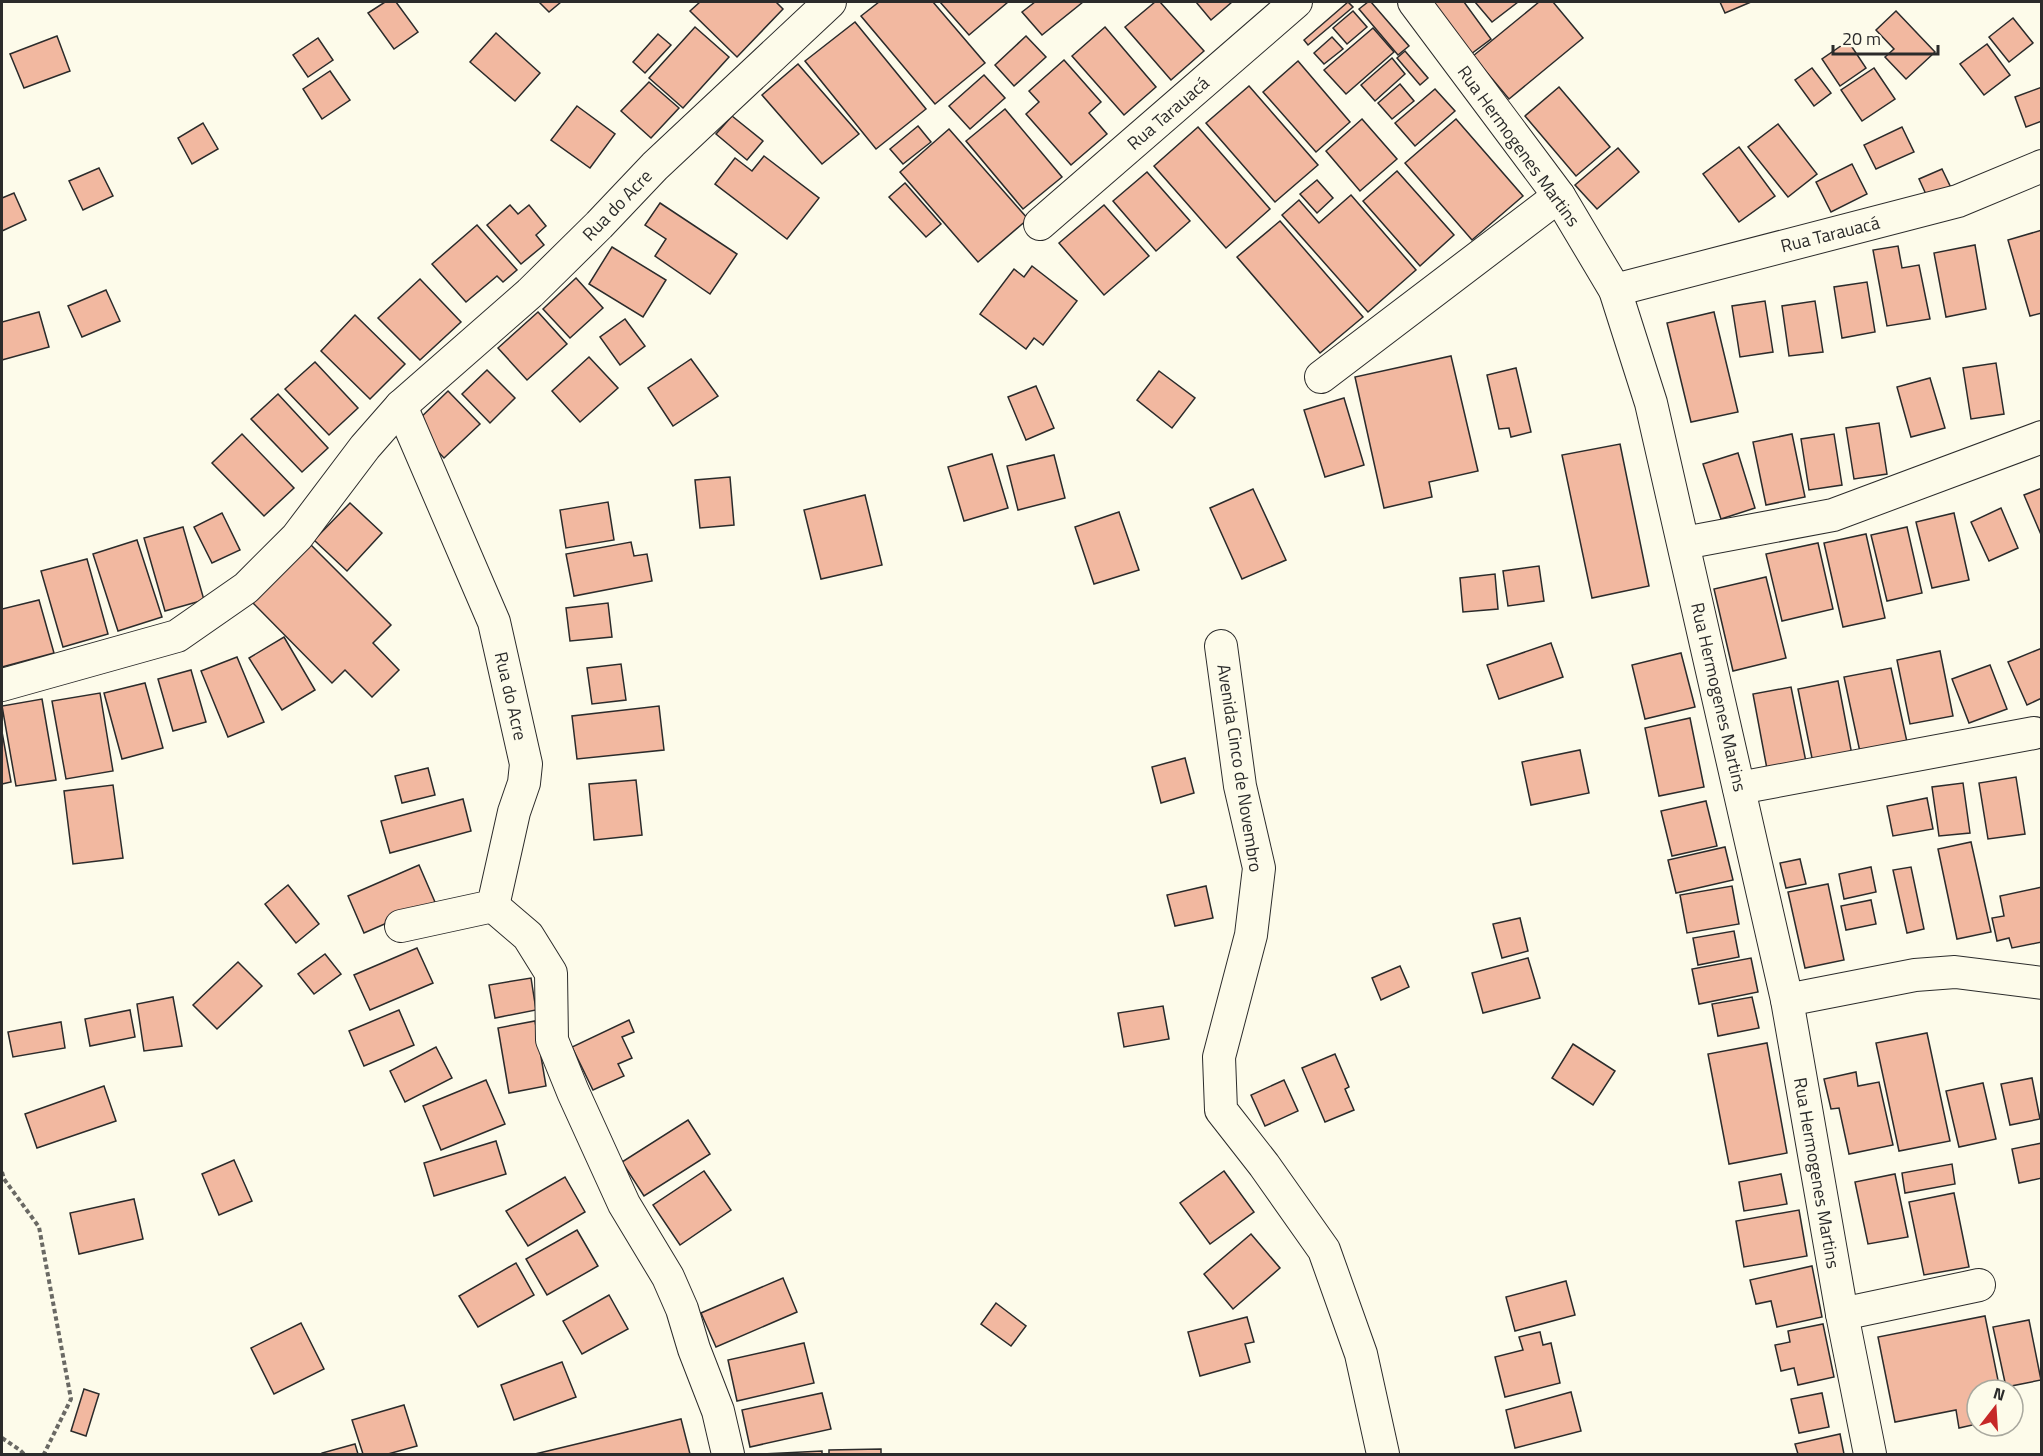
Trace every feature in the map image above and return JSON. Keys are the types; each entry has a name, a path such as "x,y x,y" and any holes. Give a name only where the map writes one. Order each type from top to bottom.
{"street":[{"name":"Rua do Acre","path":"2,685 177,636 246,588 297,537 365,447 401,406 530,293 655,166 830,2"},
{"name":"Rua Tarauacá","path":"1040,224 1296,2"},
{"name":"Rua Hermogenes Martins","path":"1414,2 1559,196 1615,290 1651,403 1787,1000 1842,1314 1870,1455"},
{"name":"Rua Tarauacá","path":"1615,290 1958,201 2042,166"},
{"path":"1321,377 1559,196"},
{"name":"Rua do Acre","path":"401,406 494,622 526,764 524,783 514,812 493,906"},
{"path":"1684,543 1833,515 2042,437"},
{"name":"Avenida Cinco de Novembro","path":"1221,645 1240,786 1259,868 1251,934 1219,1057 1221,1110 1264,1165 1324,1250 1361,1354 1383,1455"},
{"path":"1739,788 2034,733"},
{"path":"401,926 493,906 528,936 551,974 552,1040 624,1204 664,1268 678,1298 718,1411 728,1455"},
{"path":"1787,1000 1915,975 1955,972 2042,982"},
{"path":"1842,1314 1979,1285"}],"path":[{"path":"2,1172 4,1179 39,1227 71,1399 44,1455"},
{"path":"2,1438 24,1455"}],"building":[{"path":"385,2 396,2 418,32 394,49 368,13"},
{"path":"539,2 561,2 549,12"},
{"path":"700,2 776,2 783,9 737,57 690,11"},
{"path":"879,2 933,2 985,63 935,104 861,16"},
{"path":"940,2 1008,2 969,35"},
{"path":"1035,2 1083,2 1042,35 1022,12"},
{"path":"1155,2 1160,2 1204,51 1171,80 1125,27"},
{"path":"1196,2 1232,2 1211,20"},
{"path":"1348,2 1353,7 1308,45 1304,40"},
{"path":"1371,2 1409,46 1398,55 1359,9"},
{"path":"1464,2 1491,39 1471,54 1433,3"},
{"path":"1475,2 1518,2 1492,22"},
{"path":"1539,2 1553,2 1583,38 1509,99 1473,56"},
{"path":"1720,2 1751,2 1725,13"},
{"path":"1353,11 1367,27 1347,44 1333,28"},
{"path":"1896,11 1935,52 1906,79 1885,57 1894,49 1876,30"},
{"path":"2013,18 2033,43 2009,62 1989,37"},
{"path":"855,22 926,109 876,149 805,61"},
{"path":"695,27 729,57 683,108 649,78"},
{"path":"1105,27 1156,87 1124,115 1072,56"},
{"path":"1373,28 1394,52 1346,94 1324,70"},
{"path":"496,33 540,73 515,101 470,62"},
{"path":"658,34 671,45 645,73 633,62"},
{"path":"57,36 70,71 24,88 10,54"},
{"path":"1026,36 1046,57 1014,86 995,65"},
{"path":"1332,37 1343,49 1324,64 1314,53"},
{"path":"318,38 333,60 308,77 293,55"},
{"path":"1848,41 1866,68 1840,86 1822,59"},
{"path":"1987,44 2010,75 1984,95 1960,64"},
{"path":"1405,51 1428,78 1420,85 1397,58"},
{"path":"1392,58 1405,74 1375,101 1361,85"},
{"path":"1064,60 1101,102 1089,113 1107,134 1071,165 1026,114 1039,102 1029,91"},
{"path":"1298,61 1350,122 1316,152 1263,92"},
{"path":"798,64 859,134 822,164 762,95"},
{"path":"1812,68 1831,93 1814,106 1795,80"},
{"path":"1874,68 1895,99 1862,121 1841,90"},
{"path":"330,71 350,100 322,119 303,89"},
{"path":"984,75 1005,98 970,129 949,106"},
{"path":"649,82 679,108 651,138 621,111"},
{"path":"1400,84 1414,101 1392,119 1378,103"},
{"path":"1249,86 1318,165 1275,202 1206,123"},
{"path":"1559,87 1610,147 1576,176 1525,116"},
{"path":"2042,87 2042,121 2026,127 2015,97"},
{"path":"1435,89 1455,111 1415,146 1395,123"},
{"path":"577,106 615,134 590,168 551,140"},
{"path":"1005,109 1062,177 1023,209 966,141"},
{"path":"732,116 763,141 747,160 716,134"},
{"path":"1362,119 1397,159 1360,191 1326,151"},
{"path":"1456,119 1523,196 1472,240 1405,163"},
{"path":"203,123 218,149 192,164 178,138"},
{"path":"1778,124 1817,174 1788,197 1748,147"},
{"path":"918,126 931,142 903,164 890,149"},
{"path":"1198,127 1270,209 1226,248 1154,166"},
{"path":"1902,127 1914,152 1876,169 1864,145"},
{"path":"949,129 1028,219 978,262 900,172"},
{"path":"1739,147 1775,196 1739,222 1703,174"},
{"path":"1618,148 1639,172 1597,209 1575,185"},
{"path":"764,156 819,198 787,239 715,184 735,158 752,171"},
{"path":"1852,164 1867,194 1831,212 1816,182"},
{"path":"99,168 113,196 83,210 69,181"},
{"path":"1942,169 1953,192 1930,203 1919,179"},
{"path":"1397,171 1454,235 1420,266 1363,201"},
{"path":"1147,172 1190,221 1156,251 1113,201"},
{"path":"1317,180 1333,198 1317,213 1300,194"},
{"path":"905,183 941,224 926,237 889,197"},
{"path":"14,193 26,220 2,231 2,198"},
{"path":"1351,195 1416,270 1368,312 1282,215 1299,200 1319,223"},
{"path":"660,203 737,254 710,294 655,256 666,239 645,225"},
{"path":"510,205 518,214 529,205 546,226 536,235 544,245 521,264 487,225"},
{"path":"1104,205 1149,256 1104,295 1059,243"},
{"path":"1280,221 1363,317 1320,353 1237,257"},
{"path":"477,225 517,270 503,282 497,276 466,302 432,264"},
{"path":"2042,230 2042,313 2030,316 2008,240"},
{"path":"1975,245 1986,309 1946,317 1934,253"},
{"path":"1898,246 1902,268 1919,265 1930,319 1887,326 1873,250"},
{"path":"612,247 666,280 643,317 589,284"},
{"path":"1032,266 1077,301 1043,345 1034,338 1026,349 980,314 1014,269 1024,277"},
{"path":"576,278 603,308 570,338 543,309"},
{"path":"420,279 461,322 420,360 378,318"},
{"path":"1867,282 1875,332 1842,338 1834,287"},
{"path":"106,290 120,321 82,337 68,306"},
{"path":"1765,301 1773,352 1740,357 1732,306"},
{"path":"1815,301 1823,352 1789,356 1782,306"},
{"path":"39,312 49,347 2,360 2,322"},
{"path":"538,312 567,344 527,380 498,348"},
{"path":"1714,312 1738,412 1691,422 1667,323"},
{"path":"355,315 405,364 370,399 321,351"},
{"path":"625,319 645,346 620,365 600,337"},
{"path":"1451,356 1478,471 1429,482 1432,497 1384,508 1355,377"},
{"path":"589,357 618,388 580,422 552,391"},
{"path":"691,359 718,396 673,426 648,388"},
{"path":"315,362 358,408 329,435 285,389"},
{"path":"1996,363 2004,414 1971,419 1963,368"},
{"path":"1516,368 1531,432 1511,437 1509,428 1499,429 1487,375"},
{"path":"487,370 515,398 490,423 462,394"},
{"path":"1159,371 1195,398 1172,428 1137,400"},
{"path":"1930,378 1945,428 1911,437 1897,387"},
{"path":"1036,386 1054,428 1026,440 1008,397"},
{"path":"448,391 480,424 444,458 413,425"},
{"path":"278,394 328,448 302,472 251,419"},
{"path":"1344,398 1364,465 1325,477 1304,410"},
{"path":"1879,423 1887,474 1854,479 1846,428"},
{"path":"242,434 294,488 264,516 212,463"},
{"path":"1792,434 1805,497 1766,505 1753,442"},
{"path":"1834,434 1842,485 1809,490 1801,439"},
{"path":"1620,444 1649,586 1592,598 1562,455"},
{"path":"1738,453 1755,508 1721,519 1703,464"},
{"path":"992,454 1008,508 964,521 948,467"},
{"path":"1054,455 1065,498 1018,510 1007,466"},
{"path":"730,477 734,525 700,528 695,480"},
{"path":"2042,488 2042,537 2024,495"},
{"path":"1253,489 1286,560 1242,579 1210,508"},
{"path":"865,495 882,565 821,579 804,510"},
{"path":"608,502 614,540 566,548 560,510"},
{"path":"350,503 382,533 347,571 314,540"},
{"path":"2001,508 2018,548 1989,561 1971,522"},
{"path":"1119,512 1139,570 1094,584 1075,527"},
{"path":"222,513 240,550 212,563 194,527"},
{"path":"1954,513 1969,580 1932,588 1916,522"},
{"path":"183,527 204,600 165,611 144,538"},
{"path":"1907,527 1922,593 1887,601 1871,535"},
{"path":"1866,534 1885,618 1843,627 1824,543"},
{"path":"137,540 162,617 118,631 93,554"},
{"path":"631,542 634,556 647,554 652,581 574,596 566,554"},
{"path":"1818,543 1833,609 1782,621 1766,554"},
{"path":"311,545 391,625 373,643 399,670 372,697 345,670 332,683 252,602"},
{"path":"87,559 108,634 63,647 41,571"},
{"path":"1539,566 1544,601 1508,606 1503,571"},
{"path":"1495,574 1498,609 1463,612 1460,578"},
{"path":"1766,577 1786,658 1733,671 1714,589"},
{"path":"39,600 54,653 2,667 2,609"},
{"path":"608,603 612,637 570,641 566,608"},
{"path":"284,637 315,690 282,710 249,658"},
{"path":"1551,643 1563,677 1499,699 1487,665"},
{"path":"2042,648 2042,698 2027,705 2008,662"},
{"path":"1940,651 1953,716 1910,724 1897,660"},
{"path":"1681,653 1695,707 1645,719 1632,665"},
{"path":"237,657 264,722 228,737 201,671"},
{"path":"621,664 626,700 592,704 587,668"},
{"path":"1990,665 2007,709 1969,723 1952,679"},
{"path":"1891,668 1907,742 1860,752 1844,677"},
{"path":"191,670 206,722 173,731 158,679"},
{"path":"1838,681 1852,755 1813,763 1798,689"},
{"path":"145,683 163,748 122,759 104,693"},
{"path":"1791,687 1806,762 1767,769 1753,694"},
{"path":"100,693 113,771 66,779 52,701"},
{"path":"42,699 56,780 16,786 2,706"},
{"path":"659,706 664,750 577,759 572,716"},
{"path":"1690,718 1704,787 1659,796 1645,728"},
{"path":"2,732 11,782 2,784"},
{"path":"1580,750 1589,793 1531,805 1522,762"},
{"path":"1185,758 1194,793 1161,803 1152,767"},
{"path":"428,768 435,795 402,803 395,776"},
{"path":"2016,777 2025,834 1988,839 1979,783"},
{"path":"636,780 642,835 594,840 589,784"},
{"path":"1963,783 1970,833 1939,836 1932,787"},
{"path":"113,785 123,858 73,864 64,791"},
{"path":"1927,798 1933,829 1893,836 1887,806"},
{"path":"463,799 471,831 390,853 381,821"},
{"path":"1706,801 1717,846 1672,856 1661,811"},
{"path":"1971,842 1991,932 1957,939 1938,849"},
{"path":"1725,847 1733,880 1676,893 1668,860"},
{"path":"1800,859 1806,884 1786,888 1780,863"},
{"path":"419,865 435,902 364,933 348,896"},
{"path":"1871,867 1876,892 1844,899 1839,874"},
{"path":"1911,867 1924,929 1907,933 1893,870"},
{"path":"1828,884 1844,960 1805,968 1788,892"},
{"path":"288,885 319,924 296,943 265,904"},
{"path":"1206,886 1213,918 1175,926 1167,895"},
{"path":"1732,886 1739,924 1687,933 1680,895"},
{"path":"2042,887 2042,942 2012,948 2009,938 1997,941 1992,918 2004,916 2000,896"},
{"path":"1871,900 1876,924 1846,930 1841,906"},
{"path":"1520,918 1528,951 1502,958 1493,924"},
{"path":"1734,931 1739,957 1698,965 1693,938"},
{"path":"417,948 433,983 370,1010 354,975"},
{"path":"325,954 341,974 314,994 298,974"},
{"path":"1528,958 1540,998 1483,1013 1472,973"},
{"path":"1751,958 1758,992 1699,1004 1692,969"},
{"path":"238,962 262,986 217,1029 193,1005"},
{"path":"1400,966 1409,987 1381,1000 1372,978"},
{"path":"531,978 536,1010 495,1018 489,985"},
{"path":"173,997 182,1046 144,1051 137,1004"},
{"path":"1752,997 1759,1028 1718,1036 1712,1004"},
{"path":"1163,1006 1169,1039 1124,1047 1118,1013"},
{"path":"130,1010 135,1037 90,1046 85,1019"},
{"path":"399,1010 414,1045 364,1066 349,1031"},
{"path":"629,1020 634,1032 622,1037 632,1058 618,1064 624,1076 593,1090 572,1047"},
{"path":"535,1021 546,1086 509,1093 498,1028"},
{"path":"61,1022 65,1048 13,1057 8,1032"},
{"path":"1927,1033 1950,1141 1899,1151 1876,1043"},
{"path":"1767,1043 1787,1153 1729,1164 1708,1054"},
{"path":"1573,1044 1615,1071 1593,1105 1552,1078"},
{"path":"436,1047 452,1078 405,1102 390,1071"},
{"path":"1335,1054 1349,1087 1345,1089 1354,1110 1325,1122 1302,1068"},
{"path":"1856,1072 1858,1086 1879,1082 1893,1145 1849,1154 1839,1108 1831,1109 1824,1079"},
{"path":"2032,1078 2040,1119 2010,1125 2001,1084"},
{"path":"486,1080 505,1124 441,1150 423,1106"},
{"path":"1284,1080 1298,1111 1265,1126 1251,1095"},
{"path":"1983,1083 1996,1139 1959,1147 1946,1091"},
{"path":"104,1086 116,1121 37,1148 25,1114"},
{"path":"688,1120 710,1154 644,1196 622,1162"},
{"path":"496,1141 506,1174 434,1196 424,1163"},
{"path":"2042,1143 2042,1178 2019,1183 2012,1149"},
{"path":"234,1160 252,1201 219,1215 202,1174"},
{"path":"1952,1164 1955,1184 1905,1193 1902,1173"},
{"path":"704,1171 731,1210 680,1245 653,1205"},
{"path":"1224,1171 1254,1212 1210,1244 1180,1203"},
{"path":"1781,1174 1787,1204 1744,1211 1739,1182"},
{"path":"1895,1174 1908,1237 1868,1244 1855,1182"},
{"path":"565,1177 585,1212 528,1246 506,1211"},
{"path":"1954,1193 1969,1267 1924,1275 1909,1202"},
{"path":"134,1199 143,1239 79,1254 70,1213"},
{"path":"1799,1210 1807,1256 1744,1267 1736,1221"},
{"path":"577,1230 598,1266 547,1295 526,1259"},
{"path":"1251,1234 1280,1268 1233,1309 1204,1274"},
{"path":"516,1263 534,1295 478,1327 459,1296"},
{"path":"1812,1266 1822,1317 1777,1327 1771,1301 1756,1304 1750,1280"},
{"path":"783,1278 797,1312 716,1347 701,1313"},
{"path":"1566,1281 1575,1315 1515,1331 1506,1297"},
{"path":"609,1295 628,1329 582,1354 563,1321"},
{"path":"996,1303 1026,1326 1011,1346 981,1324"},
{"path":"1985,1316 1998,1378 1965,1378 1965,1427 1959,1428 1956,1410 1895,1422 1878,1337"},
{"path":"1247,1317 1254,1342 1245,1344 1250,1362 1200,1376 1188,1332"},
{"path":"2029,1320 2041,1380 2025,1383 2025,1378 2004,1378 1993,1327"},
{"path":"301,1323 324,1369 274,1394 251,1348"},
{"path":"1823,1324 1834,1377 1798,1385 1794,1368 1781,1371 1775,1345 1790,1342 1788,1331"},
{"path":"1540,1332 1543,1345 1551,1343 1560,1383 1505,1397 1495,1357 1523,1350 1519,1337"},
{"path":"804,1343 814,1383 737,1401 728,1360"},
{"path":"562,1362 576,1397 514,1420 501,1385"},
{"path":"84,1389 99,1394 86,1436 71,1431"},
{"path":"1571,1392 1581,1431 1515,1448 1506,1410"},
{"path":"822,1393 831,1429 750,1447 742,1410"},
{"path":"1822,1393 1829,1427 1799,1433 1791,1399"},
{"path":"404,1405 417,1446 388,1454 363,1454 352,1420"},
{"path":"681,1419 690,1454 535,1454"},
{"path":"1840,1434 1844,1454 1798,1454 1795,1444"},
{"path":"355,1444 358,1454 322,1454 322,1453"},
{"path":"881,1449 881,1454 829,1454 829,1450"},
{"path":"822,1451 822,1454 761,1454"}]}
